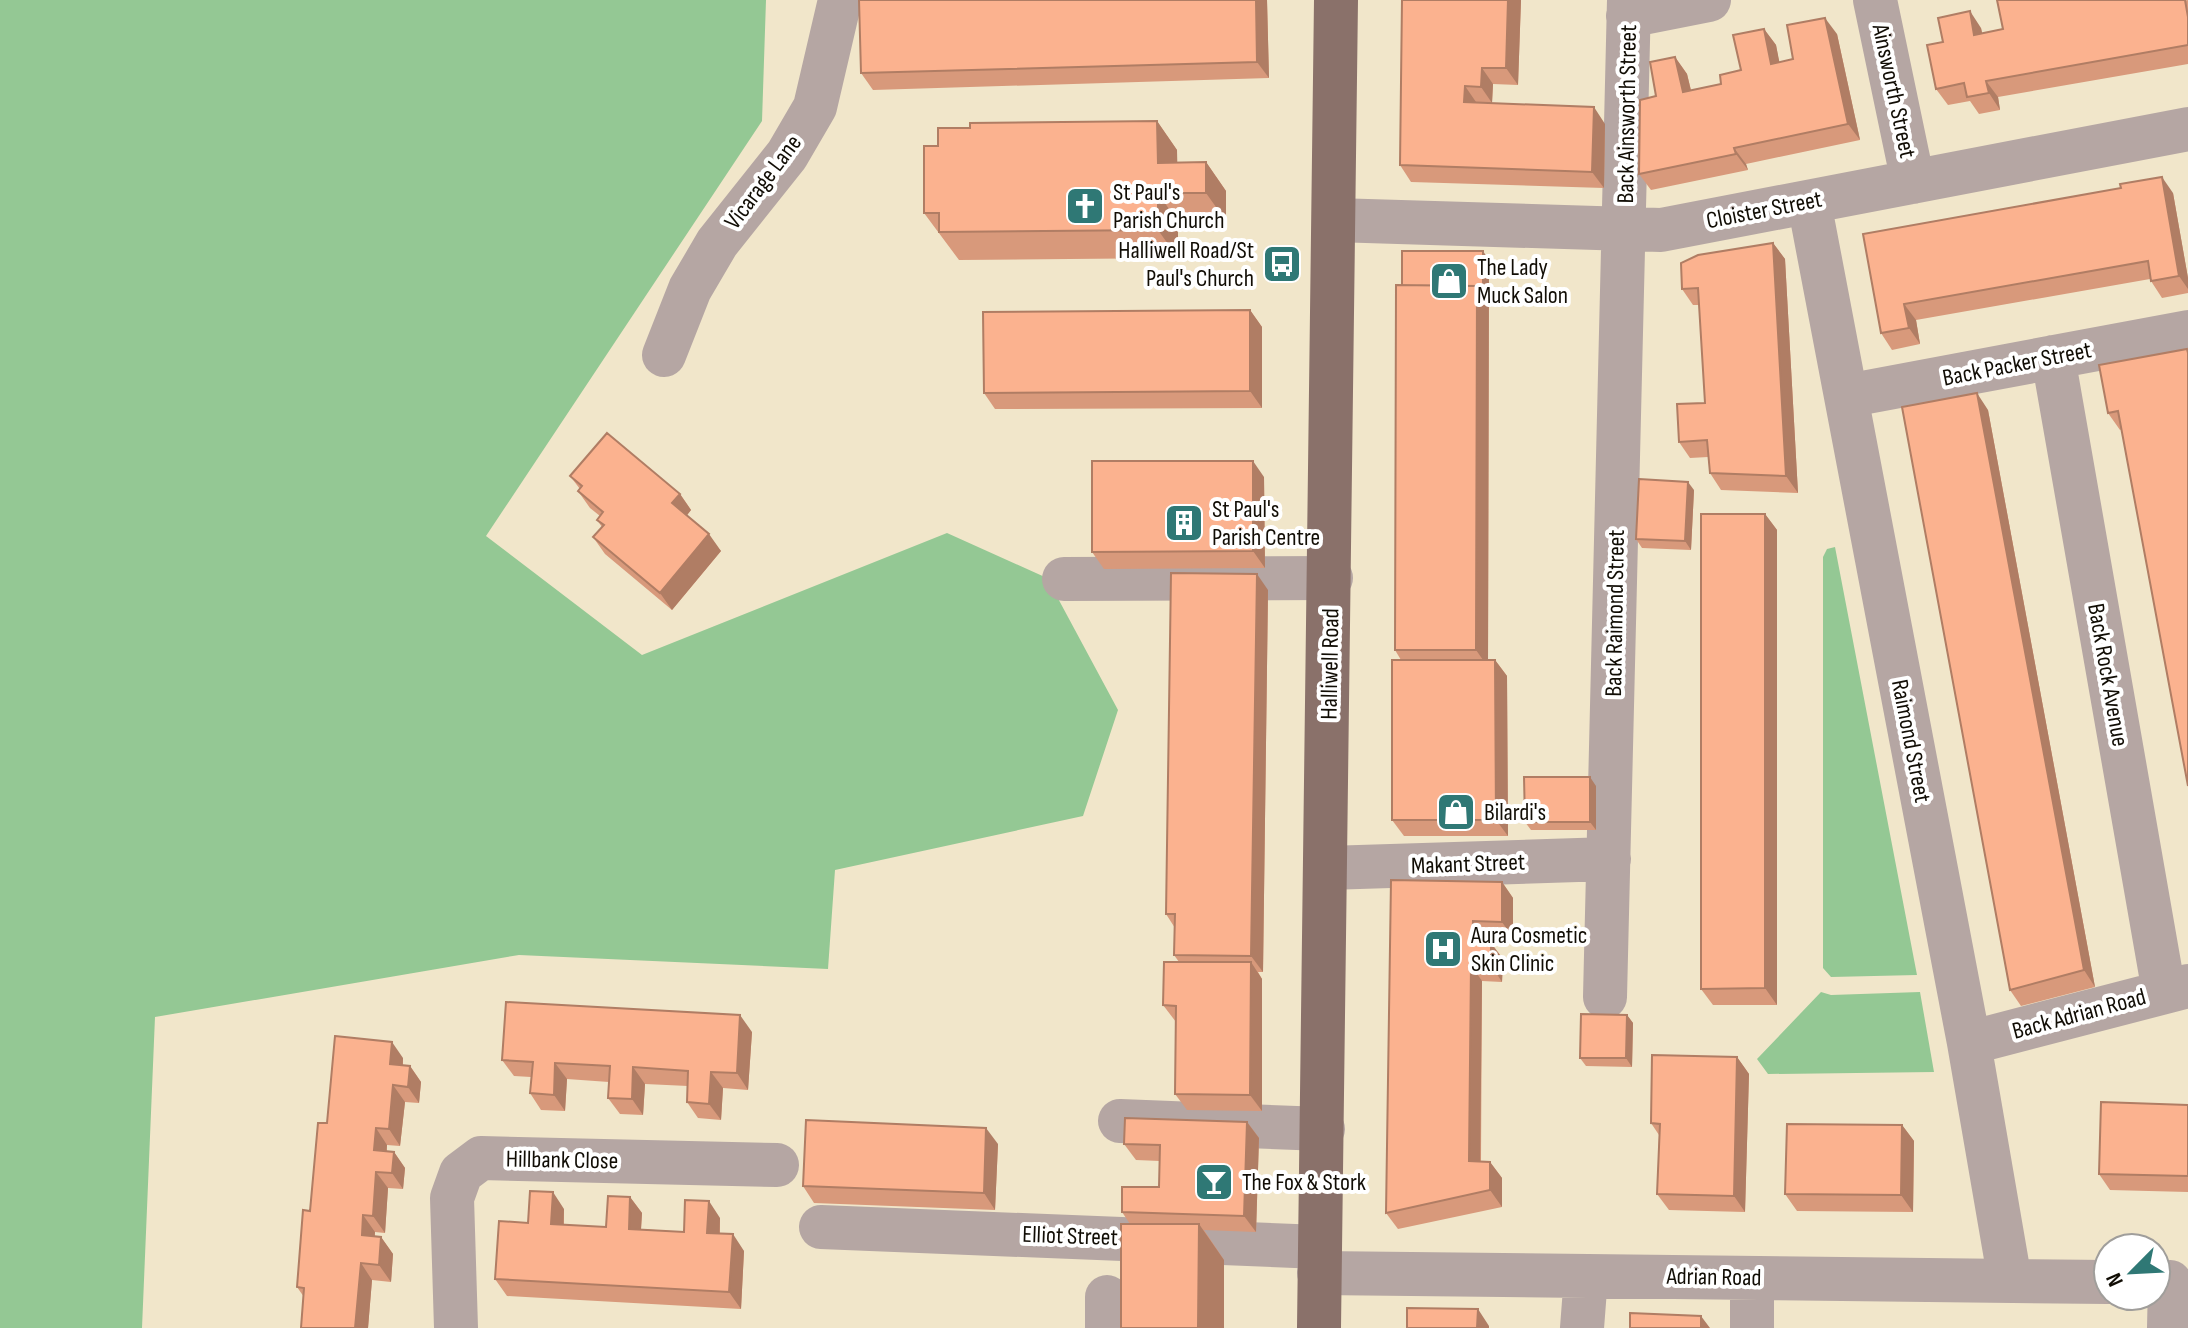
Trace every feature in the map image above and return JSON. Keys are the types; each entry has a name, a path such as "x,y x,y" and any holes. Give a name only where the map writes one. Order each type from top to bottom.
{"main road":[{"name":"Halliwell Road","path":"1319,1328 1336,0"}],"street":[{"name":"Vicarage Lane","path":"664,355 690,289 717,243 787,155 815,107 840,0"},
{"path":"1629,8 1709,0"},
{"name":"Ainsworth Street","path":"1875,0 1913,182"},
{"name":"Back Ainsworth Street","path":"1625,229 1629,8"},
{"name":"Cloister Street","path":"1334,220 1661,230 2188,129"},
{"name":"Raimond Street","path":"1809,202 1969,1043 2010,1281"},
{"name":"Back Raimond Street","path":"1605,997 1625,229"},
{"name":"Back Packer Street","path":"1846,396 2188,332"},
{"name":"Back Rock Avenue","path":"2053,357 2176,989"},
{"path":"1064,579 1331,578"},
{"name":"Makant Street","path":"1327,868 1609,859"},
{"name":"Back Adrian Road","path":"1969,1043 2176,989"},
{"path":"1120,1121 1323,1129"},
{"name":"Hillbank Close","path":"456,1328 452,1198 461,1173 481,1158 777,1165"},
{"name":"Elliot Street","path":"821,1227 1319,1260"},
{"name":"Adrian Road","path":"1319,1260 1586,1276 2092,1282"},
{"path":"1582,1328 1586,1276"},
{"path":"1752,1278 1752,1328"}],"green space":[{"path":"0,0 766,0 762,121 486,536 642,655 947,533 1047,578 1118,710 1083,816 835,870 828,969 519,955 155,1017 142,1328 0,1328"},
{"path":"1835,547 1917,975 1831,977 1823,968 1823,557 1827,549"},
{"path":"1821,992 1831,995 1920,992 1934,1072 1768,1074 1757,1059"}],"building":[{"path":"859,0 1256,0 1257,62 861,73"},
{"path":"1402,0 1508,0 1506,68 1482,68 1481,87 1465,86 1464,102 1594,107 1592,172 1400,165"},
{"path":"1997,0 2185,0 2188,45 1986,81 1989,93 1967,97 1964,83 1936,89 1927,45 1943,42 1938,18 1970,11 1974,35 2003,29"},
{"path":"1825,18 1848,124 1734,148 1736,154 1639,174 1640,100 1656,96 1650,62 1675,57 1683,92 1721,84 1720,75 1741,70 1733,35 1764,29 1771,64 1793,59 1787,25"},
{"name":"St Paul's Parish Church","path":"1157,121 1158,163 1206,162 1206,193 1158,193 1158,230 939,232 939,213 924,213 924,146 938,146 938,128 970,128 970,123"},
{"path":"2162,177 2179,276 2151,281 2148,261 1904,304 1909,328 1881,333 1863,234 2121,188 2120,184"},
{"path":"1773,243 1786,476 1710,473 1707,440 1679,442 1677,404 1705,403 1698,288 1682,289 1681,263 1698,255"},
{"path":"1402,251 1483,251 1483,294 1477,286 1402,285"},
{"path":"1396,285 1477,286 1476,650 1395,650"},
{"path":"1250,310 1250,391 984,393 983,312"},
{"path":"2187,349 2188,786 2118,411 2108,413 2099,365"},
{"path":"1977,393 2084,970 2010,990 1902,407"},
{"path":"607,433 680,494 672,503 709,534 660,593 593,537 604,525 597,520 603,512 578,491 582,486 570,476"},
{"name":"St Paul's Parish Centre","path":"1092,461 1253,461 1253,551 1092,552"},
{"path":"1639,479 1688,482 1685,541 1636,539"},
{"path":"1701,514 1765,514 1765,988 1701,989"},
{"path":"1171,573 1257,574 1251,956 1174,955 1175,914 1166,914"},
{"path":"1392,660 1495,660 1496,820 1392,820"},
{"path":"1524,777 1590,777 1590,822 1525,822"},
{"path":"1391,880 1502,882 1502,922 1473,921 1472,943 1491,943 1491,965 1471,965 1469,1161 1490,1162 1490,1190 1386,1213"},
{"path":"1164,962 1251,962 1250,1095 1175,1094 1176,1006 1163,1005"},
{"path":"506,1002 740,1015 737,1073 711,1072 709,1104 687,1102 688,1071 633,1067 632,1099 608,1098 610,1066 555,1063 554,1095 530,1093 533,1062 502,1060"},
{"path":"1581,1014 1627,1015 1626,1058 1580,1058"},
{"path":"335,1036 392,1042 390,1064 410,1066 408,1087 393,1085 389,1129 376,1128 374,1150 394,1152 392,1173 376,1172 373,1216 363,1215 362,1235 381,1237 379,1265 361,1263 355,1328 301,1328 304,1288 297,1287 303,1210 310,1211 318,1123 327,1123"},
{"path":"1652,1055 1737,1057 1734,1196 1657,1194 1660,1124 1651,1123"},
{"path":"2101,1102 2188,1105 2188,1176 2099,1174"},
{"name":"The Fox & Stork","path":"1125,1118 1247,1122 1244,1216 1122,1212 1122,1187 1159,1187 1160,1145 1124,1144"},
{"path":"806,1120 986,1128 984,1193 803,1186"},
{"path":"1787,1124 1902,1125 1901,1195 1785,1194"},
{"path":"530,1191 553,1192 551,1224 606,1227 608,1196 630,1197 629,1229 684,1232 685,1200 709,1201 707,1233 733,1234 729,1292 495,1279 499,1221 528,1223"},
{"path":"1121,1224 1199,1224 1198,1328 1121,1328"},
{"path":"1407,1308 1478,1309 1477,1328 1407,1328"},
{"path":"1630,1313 1701,1316 1701,1328 1630,1328"}],"place":[{"name":"St Paul's Parish Church","path":"1085,206"},
{"name":"Halliwell Road/St Paul's Church","path":"1282,264"},
{"name":"The Lady Muck Salon","path":"1449,281"},
{"name":"St Paul's Parish Centre","path":"1184,523"},
{"name":"Bilardi's","path":"1456,812"},
{"name":"Aura Cosmetic Skin Clinic","path":"1443,949"},
{"name":"The Fox & Stork","path":"1214,1182"}]}
